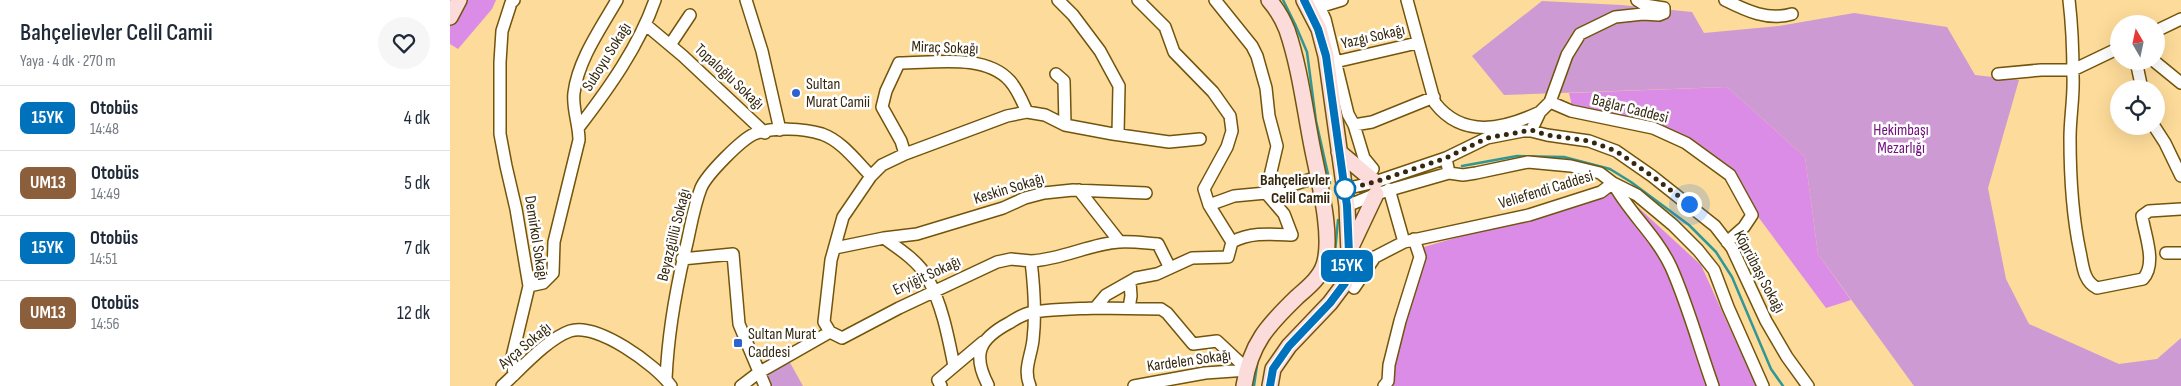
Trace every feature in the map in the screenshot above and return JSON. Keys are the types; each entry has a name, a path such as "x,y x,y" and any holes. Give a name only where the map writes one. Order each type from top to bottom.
{"main road":[{"path":"450,16 459,0"},
{"path":"1244,386 1254,346 1276,317 1315,280 1324,267 1327,250 1327,235 1318,176 1296,60 1286,27 1270,0"},
{"path":"1270,386 1273,369 1289,346 1330,303 1345,283 1349,253 1347,206 1326,56 1318,29 1304,0"},
{"path":"1339,152 1378,183 1349,253"},
{"path":"1345,189 1337,185 1328,186 1322,192 1321,201 1330,211 1338,211 1347,206"}],"street":[{"name":"Demirkol Sokağı","path":"514,0 510,3 502,31 500,134 516,208 529,286 512,357 514,375"},
{"path":"529,286 543,283 553,273 554,242 579,140 574,93 581,68 617,0"},
{"name":"Suboyu Sokağı","path":"579,127 602,97 646,25 655,0"},
{"path":"746,0 762,51 780,130"},
{"path":"1058,0 1073,15 1100,51 1119,86 1118,134"},
{"path":"1095,308 1106,295 1130,282 1192,258 1228,258 1232,242 1209,205 1204,189 1227,147 1232,131 1230,116 1213,92 1174,52 1161,22 1138,0"},
{"path":"1216,0 1252,46 1266,88 1269,116 1277,146 1266,193"},
{"path":"1342,0 1317,4 1325,19 1348,114 1354,125 1364,158 1420,257 1400,321 1389,365 1388,384"},
{"path":"1407,0 1417,43 1435,103 1445,115 1459,124 1476,128 1521,121 1540,112"},
{"path":"1531,130 1540,112 1550,102 1567,55 1580,34 1615,17 1643,14 1659,15 1664,13 1664,8 1645,5 1637,0"},
{"path":"1725,0 1744,10 1762,16 1781,18 1792,14"},
{"path":"2069,0 2073,70 2070,136 2071,191 2075,228 2086,277 2091,284 2097,288 2143,279 2149,272 2149,260 2142,216 2149,211 2181,209"},
{"name":"Topaloğlu Sokağı","path":"670,45 690,15"},
{"path":"2165,27 2181,20"},
{"name":"Topaloğlu Sokağı","path":"646,25 765,132"},
{"name":"Yazgı Sokağı","path":"1335,62 1417,43"},
{"path":"1998,74 2041,70 2073,70 2110,52"},
{"name":"Miraç Sokağı","path":"905,154 901,141 882,107 886,91 900,63 970,64 993,68 1010,82 1027,112"},
{"path":"2165,70 2181,83"},
{"path":"1056,74 1064,82 1065,125"},
{"path":"1354,125 1372,122 1434,97"},
{"name":"Bağlar Caddesi","path":"1550,102 1571,111 1653,128 1686,143 1730,175 1752,215 1744,227 1727,242"},
{"path":"741,386 758,372 830,332 824,322 831,260 843,217 871,176 882,165 905,154 1007,116 1027,112 1045,115 1065,125 1169,142 1200,139"},
{"name":"Beyazgüllü Sokağı","path":"668,382 668,343 690,222 702,186 723,160 754,135 765,132 780,130 823,134 846,150 871,176"},
{"name":"Köprübaşı Sokağı","path":"1345,189 1378,183 1446,158 1487,138 1531,130 1547,135 1589,141 1616,151 1689,204 1715,226 1727,242 1766,321 1787,357 1808,386"},
{"path":"2160,135 2181,176"},
{"path":"1446,158 1449,173"},
{"path":"1347,206 1378,183 1449,173 1463,175 1528,162 1571,166 1600,173 1637,195 1673,225 1698,250 1714,270 1728,307 1763,386"},
{"path":"1209,205 1234,196 1266,193 1318,176"},
{"name":"Veliefendi Caddesi","path":"1354,288 1375,257 1409,240 1529,215 1601,192 1613,182 1621,198 1646,227 1670,266 1713,386"},
{"path":"1079,190 1119,241"},
{"name":"Keskin Sokağı","path":"835,248 884,238 917,234 1003,208 1025,198 1044,193 1079,190 1146,193"},
{"path":"1232,242 1245,235 1292,235 1284,214 1266,193"},
{"path":"884,238 913,261 926,276 947,331 954,366"},
{"name":"Eryiğit Sokağı","path":"830,332 842,338 899,308 997,262 1047,260 1119,241 1158,244 1170,268"},
{"path":"2166,253 2181,253"},
{"path":"682,259 733,254 739,324 765,386"},
{"path":"1030,386 1027,378 1027,363 1033,342 1034,281 1031,261"},
{"path":"1129,308 1131,296 1130,282"},
{"path":"940,386 938,380 998,329 1026,314 1095,308 1161,309 1167,313 1193,344 1218,342 1248,370"},
{"name":"Ayça Sokağı","path":"502,386 556,338 572,330 595,332 632,350 668,382"},
{"path":"984,341 980,349 983,374 988,385"},
{"name":"Kardelen Sokağı","path":"1135,386 1184,382 1248,370"}],"green space":[{"name":"Hekimbaşı Mezarlığı","path":"1542,1 1621,5 1692,12 1704,33 1779,26 1854,13 1947,27 1975,75 2019,80 1988,188 2006,279 2029,324 2119,364 2157,359 2181,338 2181,386 1914,386 1818,254 1805,157 1727,87 1504,95 1472,56"},
{"path":"788,359 803,386 771,386 767,370"}],"shaded area":[{"path":"450,0 496,0 492,9 458,49 450,44"},
{"path":"1727,87 1805,157 1818,254 1851,300 1826,308 1710,152 1636,118 1572,106 1569,93"},
{"path":"1609,193 1629,199 1701,265 1750,373 1760,386 1386,386 1424,247"}],"waterway":[{"path":"1283,0 1307,52 1316,121 1330,183"},
{"path":"1462,166 1517,156 1564,157 1610,169 1631,182 1689,225 1716,252 1732,277 1771,369 1783,386"},
{"path":"1332,259 1335,253 1338,220"},
{"path":"1254,386 1258,358"}],"bus line":[{"name":"15YK","path":"1270,386 1273,369 1289,346 1330,303 1345,283 1349,253 1347,206 1326,56 1318,29 1304,0"}],"place":[{"name":"Sultan Murat Camii","path":"796,93"},
{"name":"Bahçelievler Celil Camii","path":"1345,189"},
{"name":"Sultan Murat Caddesi","path":"738,343"}],"route":[{"path":"1345,189 1375,182 1446,158 1487,138 1531,130 1547,135 1589,141 1616,151 1689,204"}]}
